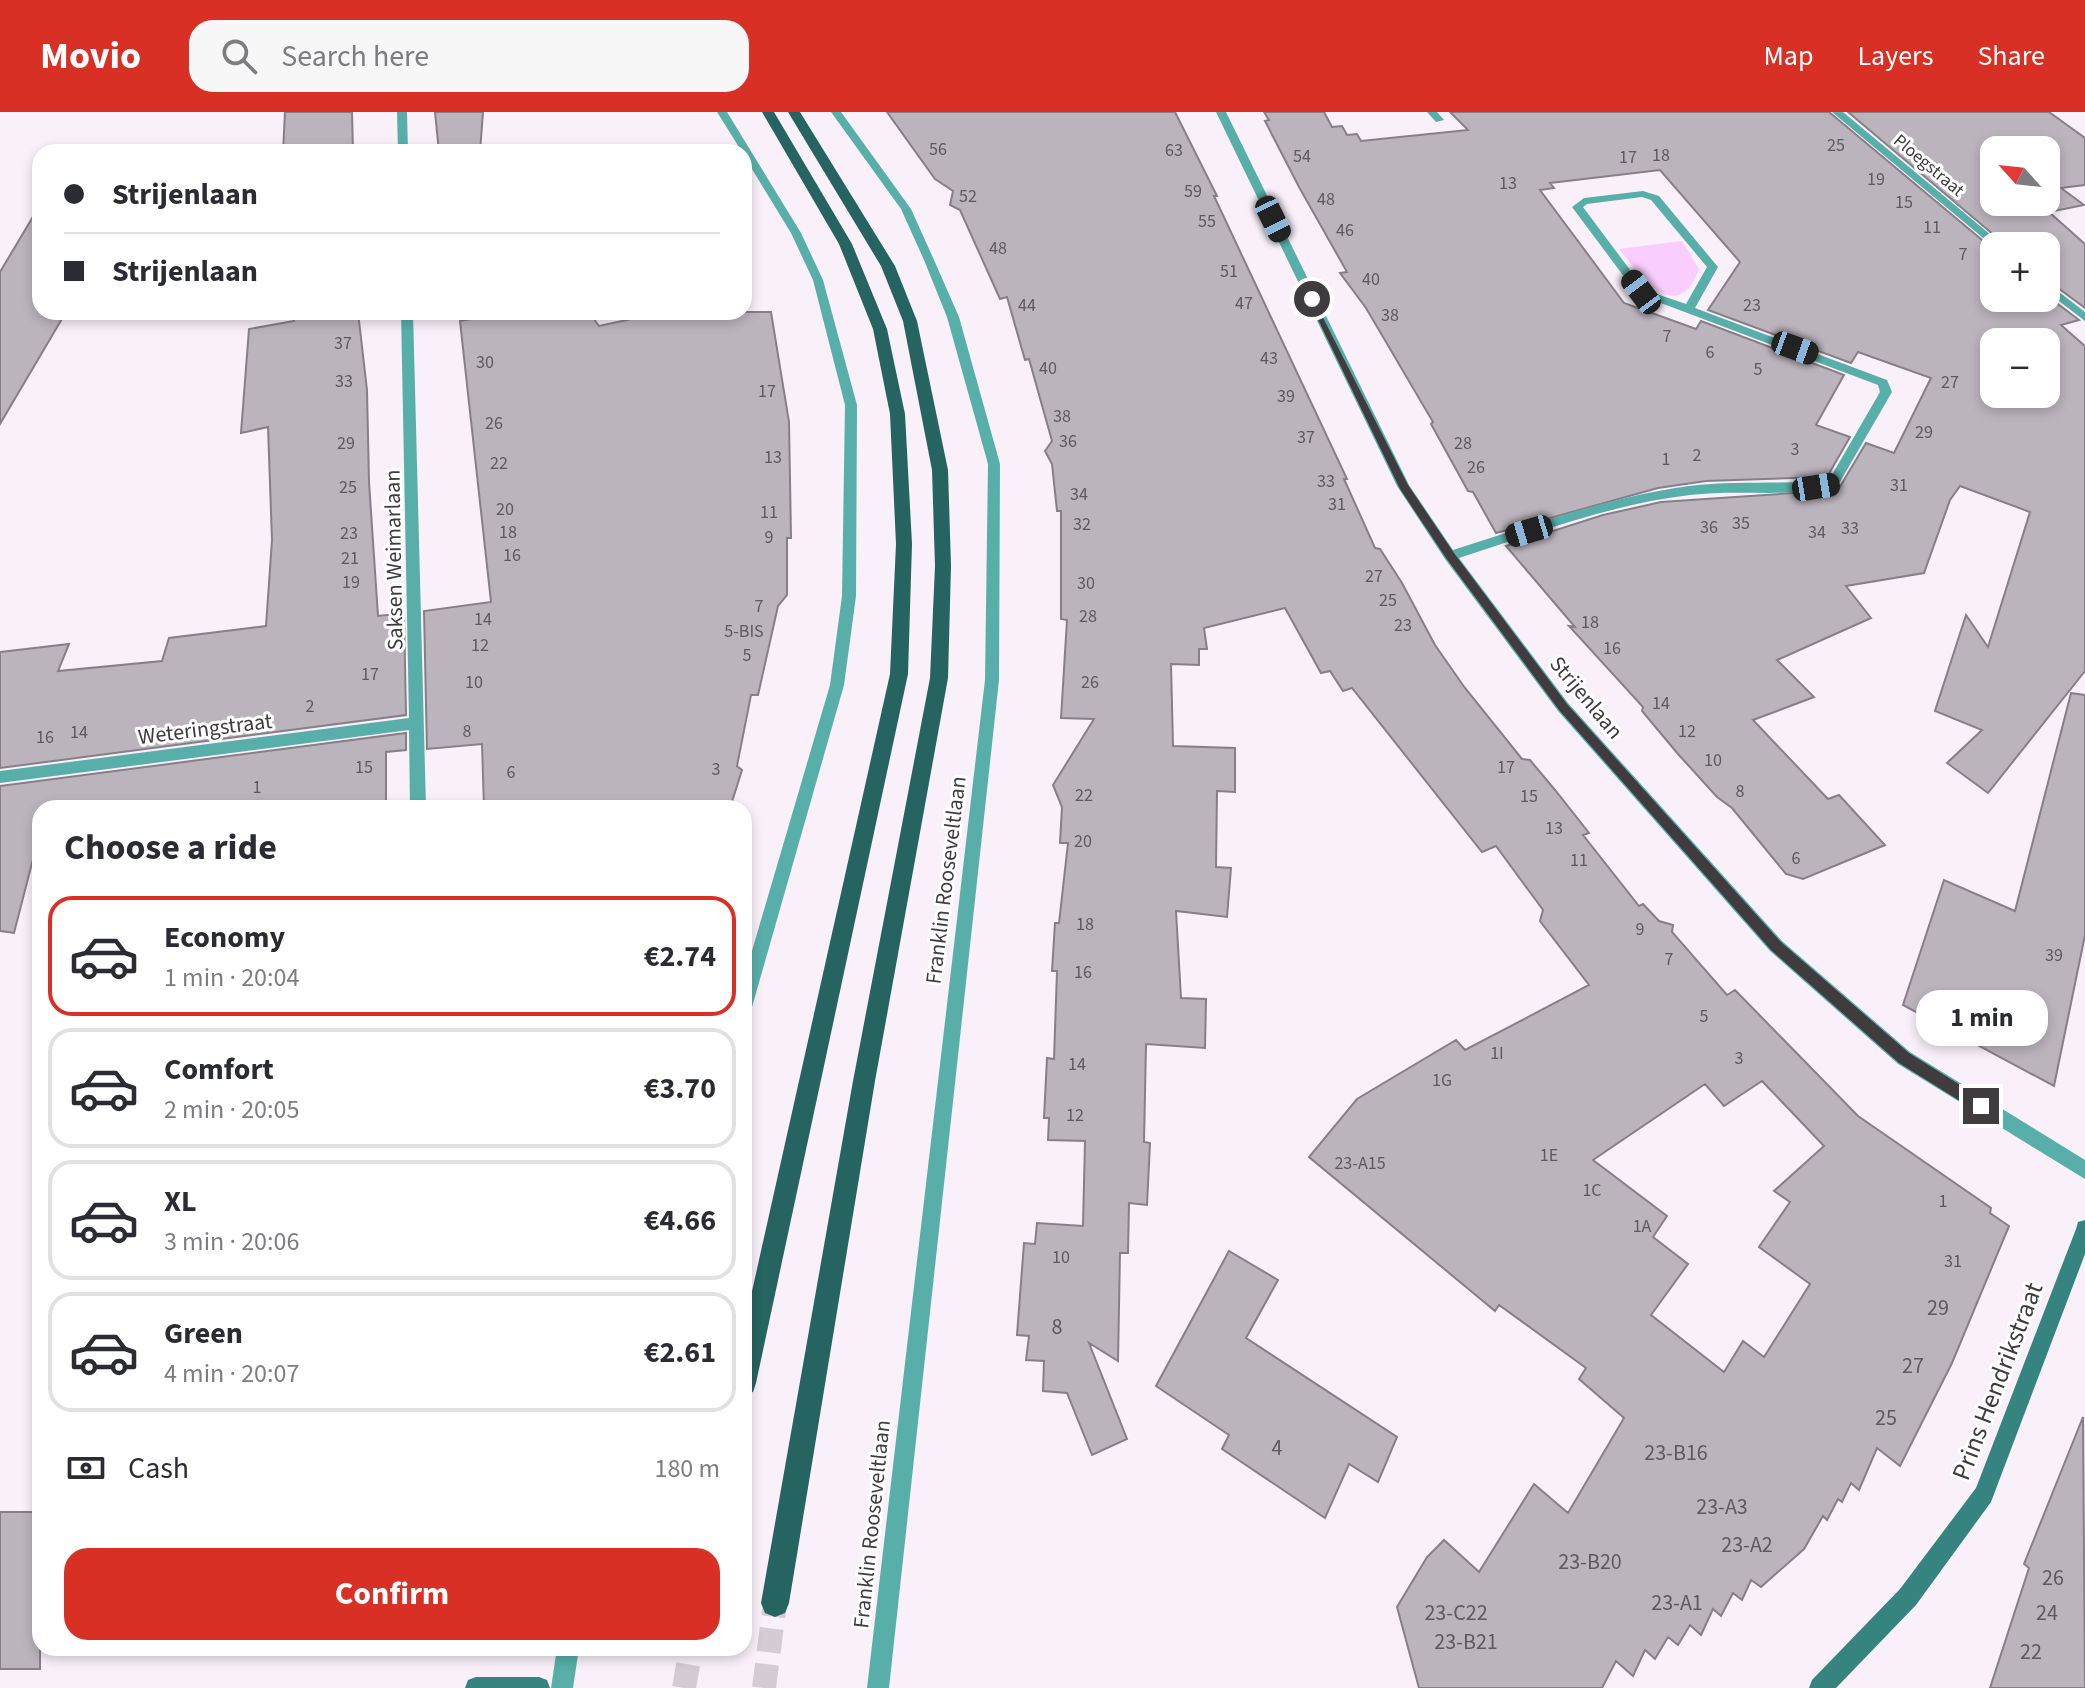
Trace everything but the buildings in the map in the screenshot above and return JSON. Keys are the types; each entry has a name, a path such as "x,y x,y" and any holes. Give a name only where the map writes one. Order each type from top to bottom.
{"main road":[{"path":"752,1346 899,674 904,556 904,471 897,400 879,326 835,223 768,112"},
{"name":"Franklin Rooseveltlaan","path":"775,1603 864,1081 939,678 943,566 940,470 910,321 888,266 794,112"}],"street":[{"path":"402,112 403,144"},
{"path":"722,112 742,144"},
{"name":"Franklin Rooseveltlaan","path":"836,112 906,209 929,260 953,317 994,464 992,680 878,1688"},
{"name":"Strijenlaan","path":"1221,112 1403,486 1450,556 1563,707 1776,946 1904,1058 2085,1170"},
{"name":"Ploegstraat","path":"1837,112 1982,232"},
{"path":"752,161 796,233 818,280 851,405 849,596 837,685 752,979"},
{"path":"1450,556 1632,501 1743,485 1800,489 1833,484 1886,392 1883,383 1641,292 1577,207 1584,201 1643,194 1655,198 1713,267 1689,309"},
{"path":"2060,297 2085,318"},
{"name":"Saksen Weimarlaan","path":"407,320 418,800"},
{"name":"Weteringstraat","path":"0,777 416,723"},
{"name":"Prins Hendrikstraat","path":"1820,1688 1908,1597 1984,1495 2085,1229"},
{"path":"562,1688 567,1656"},
{"path":"476,1688 539,1688"}],"shaded area":[{"path":"1682,241 1699,269 1690,286 1680,294 1670,295 1659,291 1619,249"}],"tunnel":[{"path":"764,1688 775,1603"},
{"path":"684,1688 690,1656"}],"route":[{"path":"1312,299 1403,486 1450,556 1563,707 1776,946 1904,1058 1981,1106"}]}
